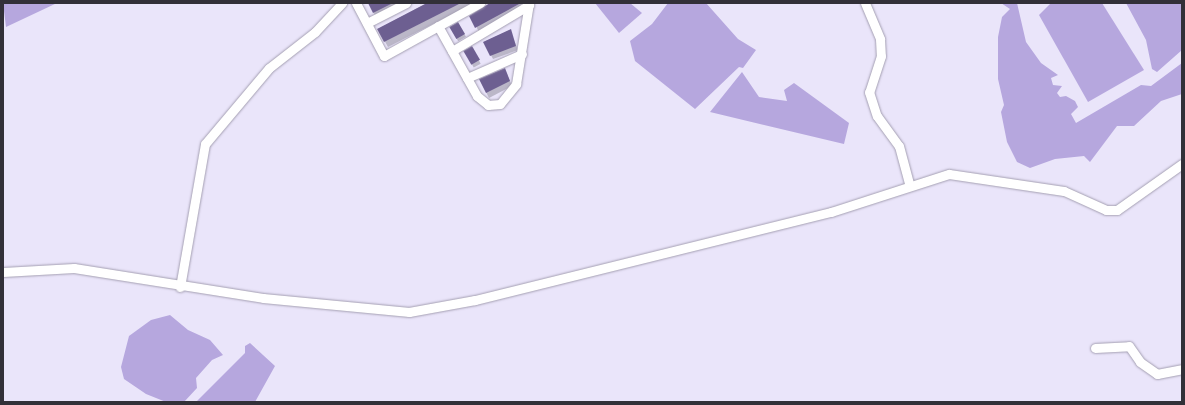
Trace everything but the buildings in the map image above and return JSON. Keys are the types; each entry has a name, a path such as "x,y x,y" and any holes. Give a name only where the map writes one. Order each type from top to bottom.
{"street":[{"path":"180,287 205,144 269,68 315,32 342,3"},
{"path":"356,3 384,56 480,3"},
{"path":"366,23 406,3"},
{"path":"865,3 880,39 881,56 869,92 883,126 898,146 909,184"},
{"path":"438,26 477,96 488,105 500,104 516,84 529,4"},
{"path":"452,51 529,4"},
{"path":"467,78 522,54"},
{"path":"3,272 74,268 180,287 409,312 475,300 831,212 909,184 949,174 1064,191 1106,210 1117,210 1182,164"},
{"path":"1095,348 1129,346 1140,362 1157,374 1182,369"}],"shaded area":[{"path":"3,3 57,3 6,27"},
{"path":"595,3 630,3 642,13 619,33"},
{"path":"668,3 706,3 738,39 756,50 743,68 739,67 695,109 635,61 630,41 652,24"},
{"path":"1001,3 1017,3 1026,42 1041,63 1058,75 1051,78 1053,85 1062,86 1057,93 1060,97 1066,96 1075,101 1078,107 1071,114 1076,123 1141,85 1151,86 1182,63 1182,94 1161,101 1134,126 1117,126 1090,162 1084,156 1055,159 1030,168 1017,162 1007,142 1001,112 1004,105 998,79 998,37 1002,17 1010,9"},
{"path":"1051,3 1102,3 1144,70 1088,102 1039,15"},
{"path":"1126,3 1182,3 1182,50 1157,72 1152,69 1146,40"},
{"path":"742,72 759,97 787,101 784,90 794,83 849,123 844,144 710,112"},
{"path":"170,315 188,330 210,340 223,355 212,360 196,378 197,388 184,402 166,402 146,394 124,379 121,367 129,336 151,320"},
{"path":"250,343 275,366 255,402 196,402 245,353 245,346"}]}
